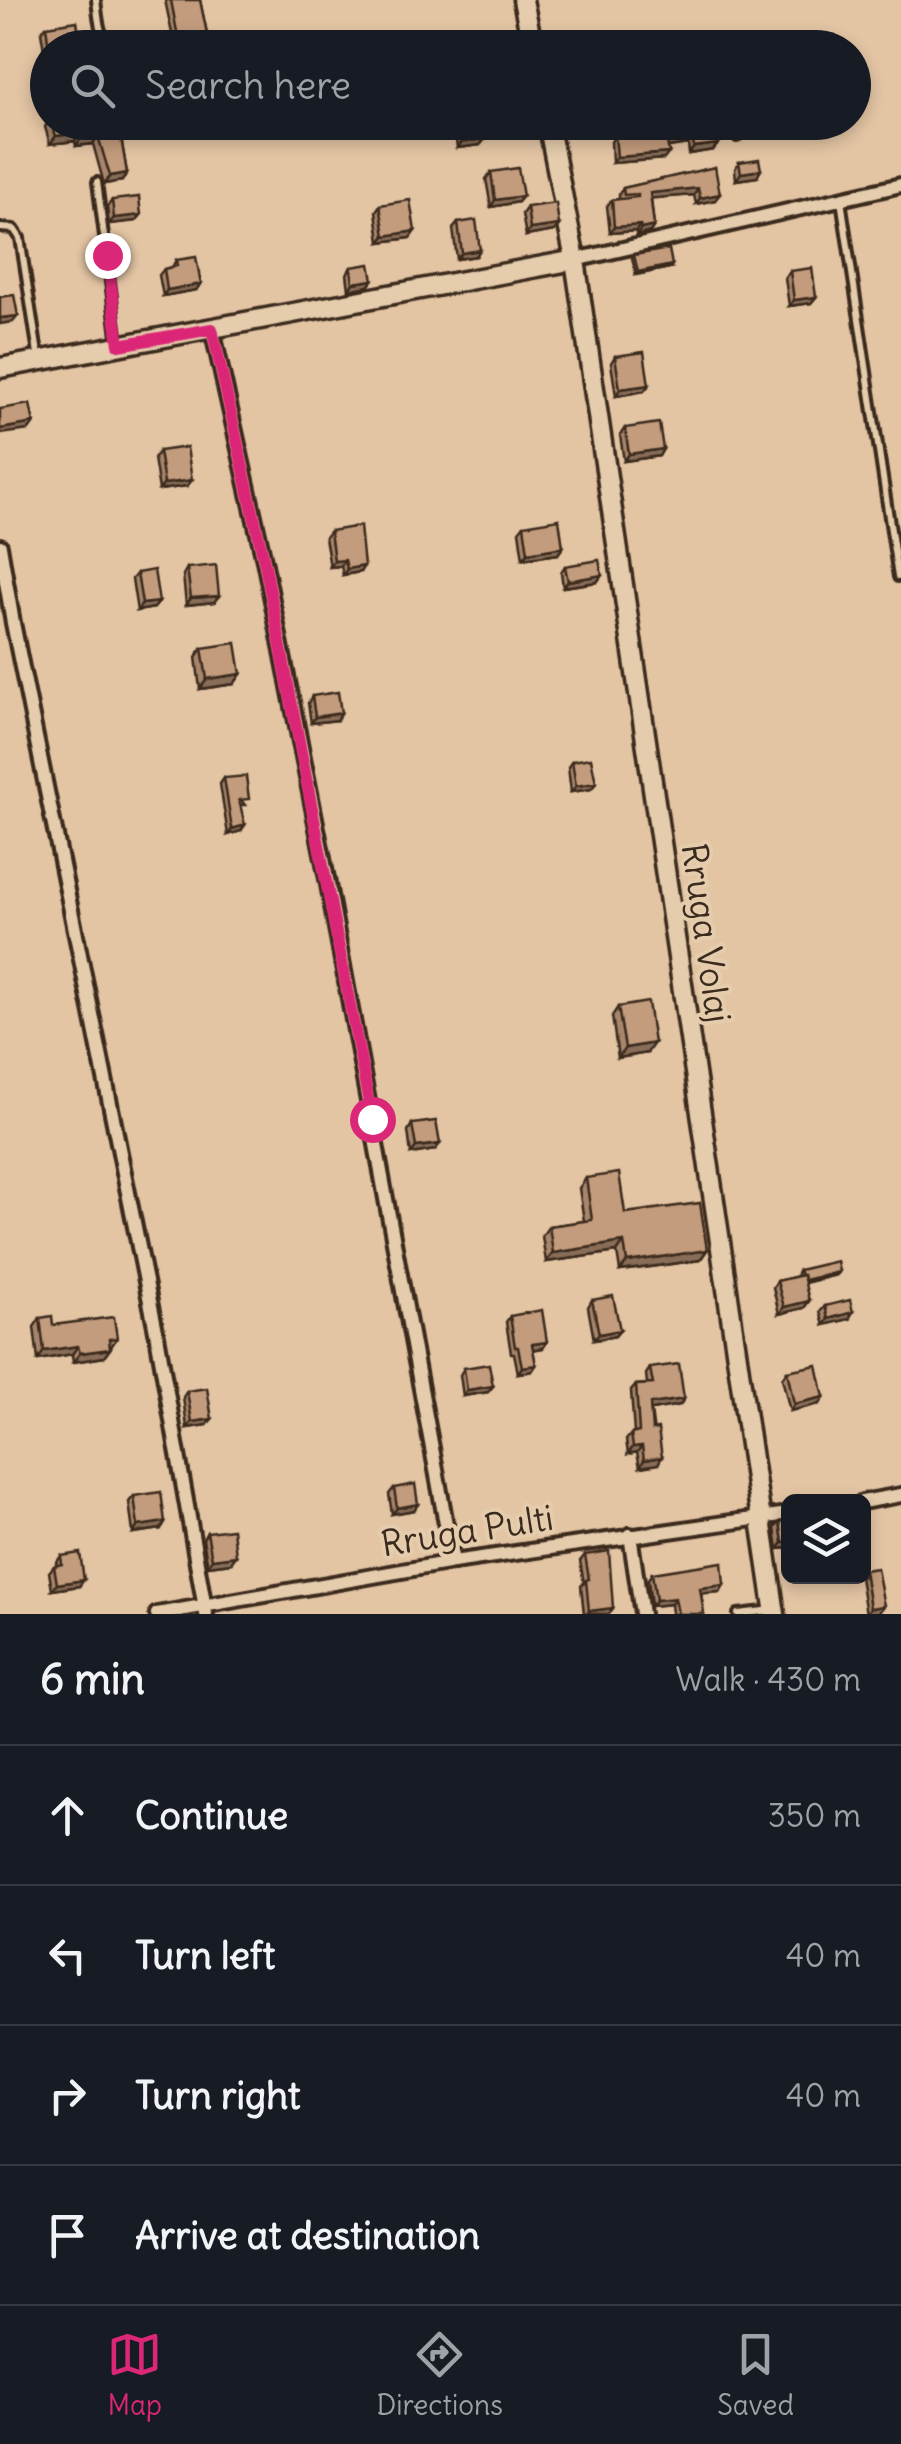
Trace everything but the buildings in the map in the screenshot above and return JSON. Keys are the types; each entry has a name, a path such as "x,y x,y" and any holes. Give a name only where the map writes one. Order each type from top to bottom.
{"street":[{"path":"523,0 529,30"},
{"name":"Rruga Volaj","path":"552,140 575,260 774,1612"},
{"path":"0,368 575,260 901,185"},
{"path":"212,329 265,565 327,879 453,1562"},
{"path":"0,546 12,622 158,1341 205,1610"},
{"path":"871,1500 901,1494"},
{"name":"Rruga Pulti","path":"157,1614 205,1610 453,1562 781,1516"},
{"path":"630,1535 642,1614"}],"lane":[{"path":"96,0 101,30"},
{"path":"98,182 119,345"},
{"path":"840,198 898,578"},
{"path":"0,228 14,229 20,238 39,361"},
{"path":"738,1614 774,1612"}],"route":[{"path":"107,255 119,345 212,329 265,565 372,1119"}]}
